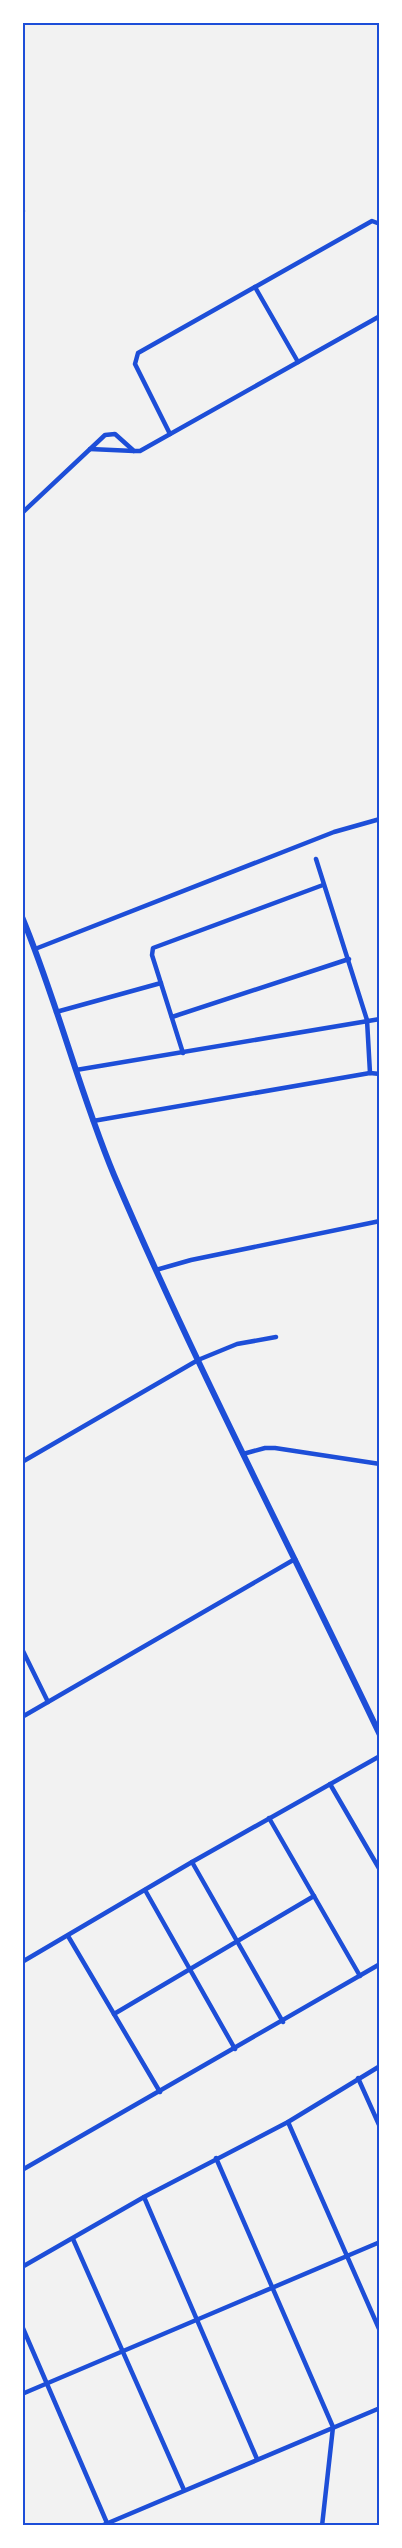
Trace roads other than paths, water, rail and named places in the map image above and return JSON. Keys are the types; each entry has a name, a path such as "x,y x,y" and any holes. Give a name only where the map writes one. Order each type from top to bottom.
{"main road":[{"path":"22,917 93,1122 156,1270 380,1735"}],"street":[{"path":"170,434 135,364 135,356 372,221 380,224"},
{"path":"255,287 298,362"},
{"path":"90,449 140,451 380,316"},
{"path":"22,513 105,435 112,433 118,436 134,451"},
{"path":"35,950 334,832 380,820"},
{"path":"316,858 367,1020 370,1072"},
{"path":"183,1053 152,955 153,948 323,885"},
{"path":"172,1017 349,960"},
{"path":"56,1012 161,983"},
{"path":"76,1070 380,1019"},
{"path":"93,1122 370,1072 380,1074"},
{"path":"156,1270 191,1260 380,1221"},
{"path":"22,1462 198,1360 237,1344 276,1337"},
{"path":"243,1454 265,1448 275,1448 380,1464"},
{"path":"22,1717 294,1559"},
{"path":"22,1649 48,1702"},
{"path":"22,1953 24,1961 192,1862 380,1756"},
{"path":"330,1784 380,1870"},
{"path":"269,1818 360,1976"},
{"path":"192,1862 283,2022"},
{"path":"145,1890 235,2049"},
{"path":"114,2014 189,1968 314,1896"},
{"path":"68,1936 160,2092"},
{"path":"22,2170 283,2022 380,1964"},
{"path":"22,2267 144,2197 288,2122 380,2066"},
{"path":"358,2078 380,2127"},
{"path":"288,2122 380,2331"},
{"path":"216,2158 333,2428 322,2526"},
{"path":"144,2197 257,2459"},
{"path":"73,2239 184,2490"},
{"path":"22,2394 380,2242"},
{"path":"22,2326 107,2523"},
{"path":"101,2526 380,2408"}]}
